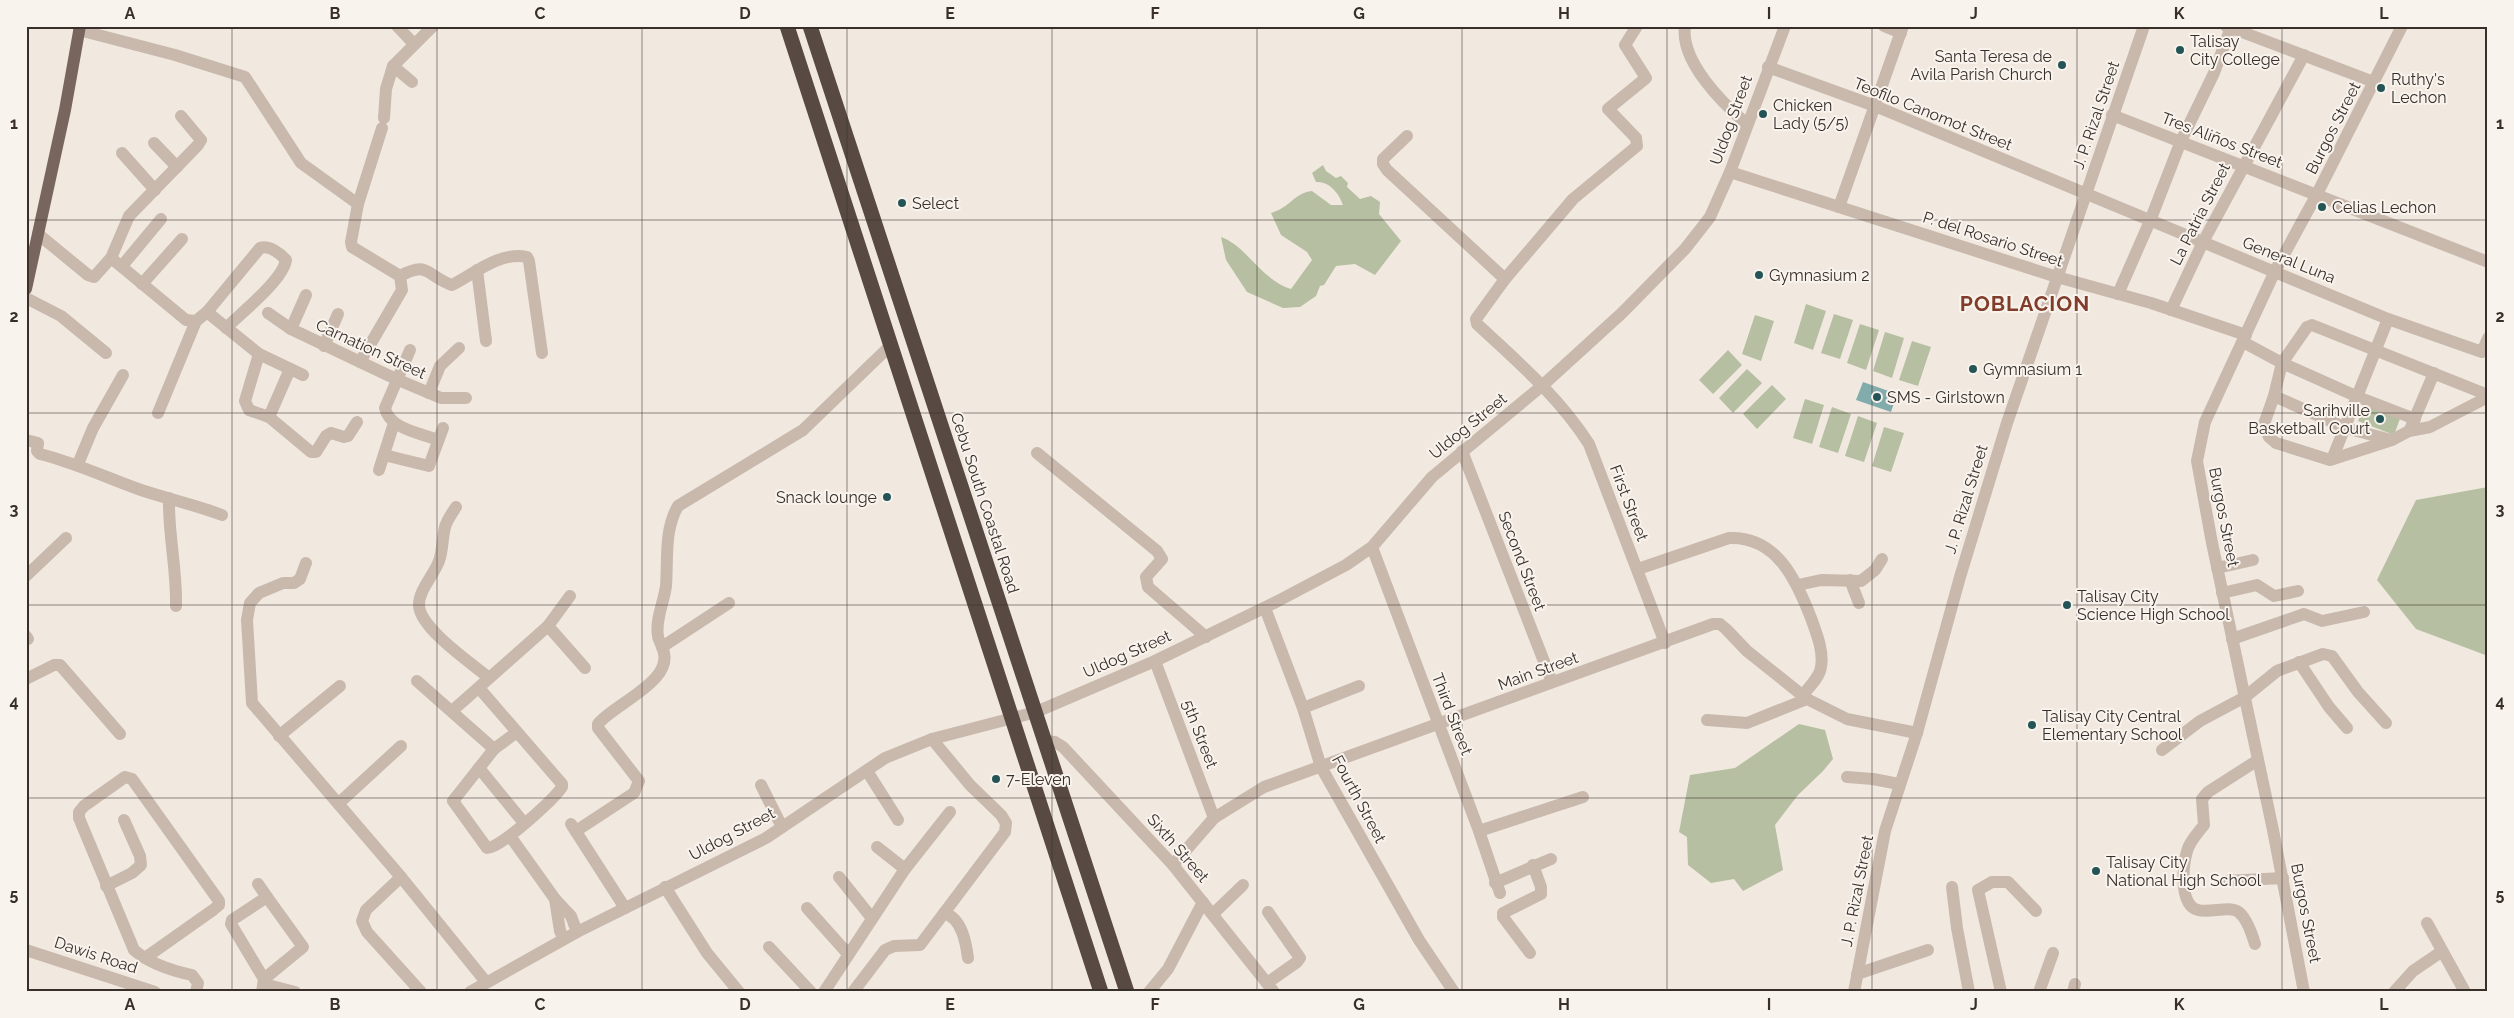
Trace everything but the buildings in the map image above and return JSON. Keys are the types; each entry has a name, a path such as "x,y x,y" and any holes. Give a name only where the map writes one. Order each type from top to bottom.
{"highway":[{"path":"787,26 1101,992"},
{"name":"Cebu South Coastal Road","path":"810,26 1127,992"}],"main road":[{"path":"26,289 28,269 38,234 79,28"}],"street":[{"path":"397,26 414,44"},
{"path":"400,276 352,247 350,242 358,204 383,123 386,89 394,66 433,26"},
{"name":"First Street","path":"1637,26 1625,45 1646,78 1608,110 1636,138 1637,146 1574,199 1505,279 1477,316 1477,324 1543,386 1573,419 1589,444 1666,643"},
{"path":"1685,26 1684,39 1691,59 1730,109 1747,124"},
{"name":"Uldog Street","path":"470,992 577,932 766,838 885,758 932,739 1036,712 1155,661 1265,608 1346,565 1372,546 1432,476 1543,386 1622,313 1685,248 1710,217 1730,172 1785,26"},
{"path":"1839,207 1902,30 1884,26"},
{"name":"J. P. Rizal Street","path":"1854,992 1885,831 1917,733 1962,568 2007,423 2144,26"},
{"name":"Burgos Street","path":"2304,992 2283,878 2222,593 2197,461 2205,422 2275,271 2317,194 2402,26"},
{"path":"2118,294 2150,221 2181,141 2214,72 2228,27 2374,82"},
{"path":"79,28 245,77 301,163 358,204"},
{"name":"La Patria Street","path":"2171,310 2203,242 2304,55"},
{"path":"394,66 412,82"},
{"name":"Teofilo Canomot Street","path":"1768,67 1875,106 2085,195"},
{"name":"Tres Aliños Street","path":"2112,115 2488,262"},
{"path":"38,234 88,276 94,277 111,258 130,216 201,140 181,116"},
{"path":"1407,136 1383,159 1383,164 1387,170 1505,279"},
{"path":"154,143 177,167"},
{"path":"122,153 155,190"},
{"name":"P. del Rosario Street","path":"1730,172 2057,277 2171,310 2245,339 2282,364 2415,419"},
{"name":"General Luna","path":"2085,195 2275,271 2388,319 2482,352 2488,338"},
{"path":"122,266 161,219"},
{"path":"142,284 182,239"},
{"path":"158,413 191,320 207,312 260,248 264,247 286,260 279,276 226,328"},
{"path":"400,276 413,269 421,268 452,285 477,270 498,261 520,256 527,257 542,353"},
{"path":"111,258 142,284 191,320"},
{"path":"477,270 486,341"},
{"path":"360,362 402,290 400,276"},
{"path":"291,329 306,295"},
{"path":"26,298 61,316 106,353"},
{"path":"207,312 259,354 303,375"},
{"name":"Carnation Street","path":"268,313 291,329 396,379 441,398 466,398"},
{"path":"324,346 338,314"},
{"path":"2333,457 2388,319"},
{"path":"2312,325 2488,396 2430,427 2409,431 2392,440 2333,457 2329,460 2276,443 2269,437 2264,422 2274,396 2282,364 2307,327 2312,325"},
{"path":"625,908 574,828 634,793 638,787 639,781 598,728 598,724 656,678 665,665 665,653 658,637 658,623 666,584 665,565 671,517 678,506 804,430 890,346"},
{"path":"429,393 440,366 459,348"},
{"path":"384,455 429,466 441,434 394,424 386,415 385,408 410,350"},
{"path":"259,354 245,401 249,410 269,417 311,452 316,452 326,436 331,433 344,437 348,436 357,422"},
{"path":"269,417 290,369"},
{"path":"2409,431 2434,373"},
{"path":"78,464 93,428 123,375"},
{"path":"2274,396 2346,428 2392,440"},
{"path":"379,470 394,424"},
{"path":"26,440 38,443 37,451 40,454 78,464 142,490 222,515"},
{"name":"Second Street","path":"1462,451 1552,682"},
{"path":"1037,453 1157,551 1162,559 1146,577 1148,587 1206,637"},
{"path":"169,498 176,606"},
{"path":"456,507 445,527 442,553 436,571 424,588 419,606 426,622 443,640 488,677"},
{"path":"26,576 66,538"},
{"path":"1638,569 1682,552 1729,538 1740,538 1763,545 1782,560 1798,585 1814,627 1822,664 1805,698 1747,723 1707,720"},
{"name":"Third Street","path":"1372,546 1479,831 1498,888 1533,865"},
{"path":"1798,585 1821,580 1861,581 1867,579 1882,559"},
{"path":"2217,568 2253,560"},
{"path":"306,563 300,579 294,583 283,583 258,593 250,603 247,620 252,703 339,803 486,982"},
{"path":"1850,580 1859,603"},
{"path":"2222,593 2257,585 2274,596 2298,591"},
{"path":"452,711 479,688 488,677 548,626 570,596"},
{"path":"662,647 729,603"},
{"name":"Fourth Street","path":"1265,608 1303,708 1322,767 1419,940 1454,992"},
{"path":"2232,640 2304,614 2322,621 2364,612"},
{"name":"Main Street","path":"1173,865 1214,818 1264,787 1552,682 1666,643 1713,624 1720,624 1747,651 1805,698 1846,719 1917,733"},
{"path":"548,626 585,668"},
{"path":"2162,750 2200,720 2245,697 2277,671 2323,654 2332,656 2358,692 2386,723"},
{"name":"5th Street","path":"1155,661 1214,818"},
{"path":"2299,662 2329,707 2347,728"},
{"path":"26,679 54,665 60,665 120,734"},
{"path":"417,682 494,750"},
{"path":"279,736 340,686"},
{"path":"1303,708 1360,686"},
{"path":"479,688 562,784 562,787 510,836 495,847 488,848 454,805 454,798 494,750 517,732"},
{"path":"853,992 885,950 894,946 920,945 1005,832 1006,823 932,739"},
{"name":"Sixth Street","path":"1045,741 1055,742 1063,747 1173,865 1271,987"},
{"path":"339,803 401,746"},
{"path":"2255,944 2249,928 2237,911 2229,909 2201,911 2193,909 2188,903 2185,894 2184,863 2190,845 2204,825 2202,799 2208,792 2258,760"},
{"path":"479,768 524,823"},
{"path":"867,771 898,820"},
{"path":"145,958 213,910 219,905 219,901 129,777 125,777 79,812 79,818 134,950 145,958 192,975 198,983 196,992"},
{"path":"1847,777 1899,784"},
{"path":"762,785 782,827"},
{"path":"1479,831 1583,797"},
{"path":"824,992 871,917 905,869 950,812"},
{"path":"106,886 132,873 140,865 140,856 124,820"},
{"path":"510,836 555,899 571,916 577,932"},
{"path":"877,847 905,869"},
{"path":"1530,953 1503,917 1503,913 1542,891 1533,865 1551,859"},
{"path":"401,877 366,910 362,921 367,932 420,992"},
{"path":"840,877 871,917"},
{"path":"2225,881 2283,878"},
{"path":"2001,992 1978,890 1992,882 2008,882 2036,911"},
{"path":"258,884 303,947 263,985"},
{"path":"1213,914 1244,885"},
{"path":"665,887 707,953 739,992"},
{"path":"1952,887 1957,928 1969,992"},
{"path":"267,897 232,920 231,924 263,985 295,992"},
{"path":"555,899 560,931 564,939"},
{"path":"1149,992 1168,969 1203,902"},
{"path":"807,908 848,954"},
{"path":"1268,912 1300,958 1271,987"},
{"path":"944,913 955,920 964,935 968,958"},
{"path":"2427,923 2441,952 2465,992"},
{"path":"769,947 811,992"},
{"name":"Dawis Road","path":"26,950 155,992"},
{"path":"1857,974 1928,950"},
{"path":"2394,992 2413,971 2441,952"},
{"path":"2039,992 2053,953"}],"green space":[{"path":"1323,165 1326,171 1336,178 1341,176 1348,183 1347,187 1360,199 1371,196 1380,202 1379,214 1401,241 1375,275 1355,264 1336,266 1324,285 1320,286 1316,296 1300,307 1283,308 1247,292 1226,260 1221,237 1239,248 1280,285 1291,289 1312,260 1307,252 1281,235 1271,213 1301,194 1312,191 1331,205 1343,205 1333,189 1325,183 1316,182 1312,173"},
{"path":"1806,304 1826,311 1813,350 1794,343"},
{"path":"1834,314 1853,320 1840,359 1821,353"},
{"path":"1755,315 1774,321 1761,361 1742,354"},
{"path":"1860,324 1879,330 1866,370 1847,363"},
{"path":"1885,332 1904,338 1892,378 1873,371"},
{"path":"1912,341 1931,347 1918,386 1899,380"},
{"path":"1728,350 1742,365 1713,394 1699,380"},
{"path":"1747,369 1762,383 1733,413 1719,398"},
{"path":"1772,385 1786,399 1757,429 1743,414"},
{"path":"1805,399 1824,405 1812,444 1793,438"},
{"name":"Sarihville Basketball Court","path":"2365,402 2401,416 2394,435 2358,421"},
{"path":"1832,407 1851,414 1838,453 1819,447"},
{"path":"1858,416 1877,423 1864,462 1845,456"},
{"path":"1884,427 1904,433 1891,472 1872,466"},
{"path":"2488,487 2488,656 2416,629 2377,580 2416,500"},
{"path":"1799,724 1825,730 1833,759 1798,795 1775,825 1783,870 1743,891 1734,879 1711,883 1688,865 1687,837 1679,832 1690,775 1735,768"}],"water":[{"name":"SMS - Girlstown","path":"1863,382 1897,394 1891,412 1856,400"}],"place":[{"name":"Talisay City College","path":"2180,50"},
{"name":"Santa Teresa de Avila Parish Church","path":"2062,65"},
{"name":"Ruthy's Lechon","path":"2381,88"},
{"name":"Chicken Lady (5/5)","path":"1763,114"},
{"name":"Select","path":"902,203"},
{"name":"Celias Lechon","path":"2322,207"},
{"name":"Gymnasium 2","path":"1759,275"},
{"name":"Gymnasium 1","path":"1973,369"},
{"name":"SMS - Girlstown","path":"1877,397"},
{"name":"Sarihville Basketball Court","path":"2380,419"},
{"name":"Snack lounge","path":"887,497"},
{"name":"Talisay City Science High School","path":"2067,605"},
{"name":"Talisay City Central Elementary School","path":"2032,725"},
{"name":"7-Eleven","path":"996,779"},
{"name":"Talisay City National High School","path":"2096,871"}],"district":[{"name":"POBLACION","path":"2025,303"}]}
